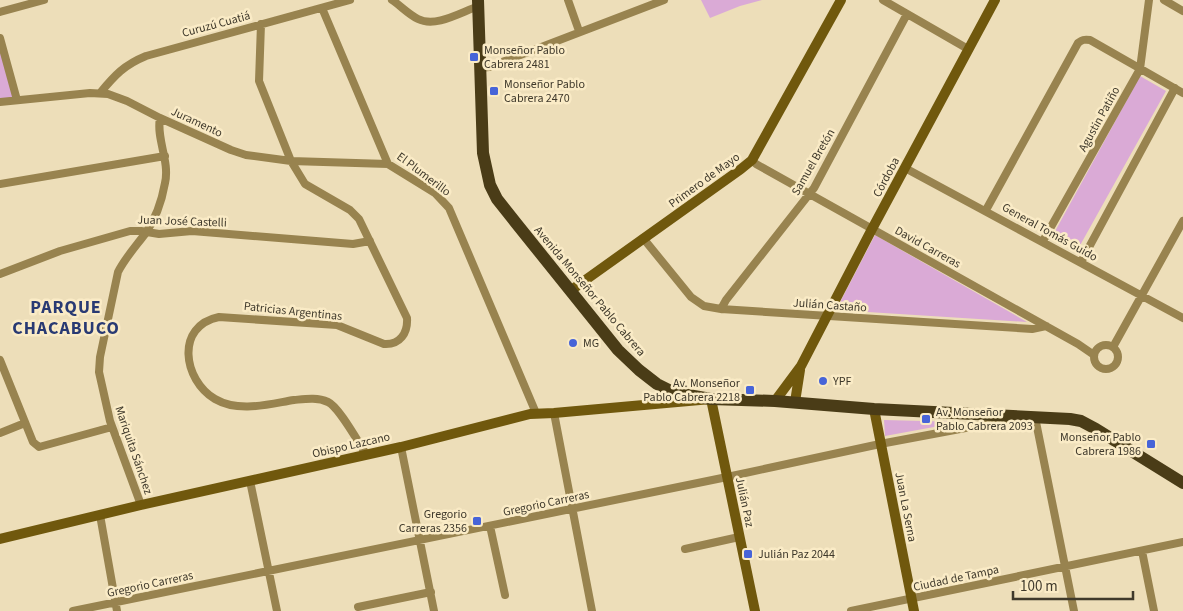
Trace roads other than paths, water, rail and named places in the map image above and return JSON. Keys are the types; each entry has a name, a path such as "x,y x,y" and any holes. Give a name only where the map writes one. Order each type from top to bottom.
{"main road":[{"name":"Primero de Mayo","path":"570,291 752,160 841,0"},
{"name":"Córdoba","path":"775,400 801,366 995,0"},
{"name":"Avenida Monseñor Pablo Cabrera","path":"478,3 483,153 490,186 503,207 618,350 657,384 676,392 711,399 775,400 874,409 1070,419 1089,424 1183,483"},
{"name":"Córdoba","path":"795,402 801,366"},
{"path":"651,405 660,395 657,384"},
{"name":"Obispo Lazcano","path":"0,539 141,505 401,447 536,413 711,399"},
{"name":"Julián Paz","path":"711,399 755,611"},
{"name":"Juan La Serna","path":"874,409 914,611"}],"street":[{"path":"0,12 44,0"},
{"name":"Curuzú Cuatiá","path":"100,93 124,67 146,56 350,0"},
{"path":"392,0 418,19 431,22 440,20 478,3"},
{"path":"568,0 579,31"},
{"path":"480,68 489,67 664,0"},
{"path":"883,0 968,49"},
{"name":"Agustin Patiño","path":"1043,241 1140,69 1149,0"},
{"path":"1164,0 1183,10"},
{"name":"El Plumerillo","path":"322,8 388,164 435,193 449,208 536,413"},
{"name":"Samuel Bretón","path":"721,309 809,194 907,14"},
{"name":"Patricias Argentinas","path":"261,24 259,81 291,161 305,184 356,215 406,318 406,331 398,342 392,344 378,343 337,325 226,316 210,319 199,326 190,339 188,353 190,367 198,382 208,394 221,401 238,406 251,407 306,399 327,401 337,409 366,454"},
{"path":"0,38 17,100"},
{"path":"986,210 1078,43 1084,39 1090,40 1183,93"},
{"path":"1080,262 1175,88"},
{"name":"Juramento","path":"0,102 100,93 121,98 160,118 238,153 291,161 388,164"},
{"name":"Mariquita Sánchez","path":"141,505 112,427 99,372 100,357 118,272 146,232 159,204 165,182 165,156 159,127 160,118"},
{"path":"0,184 165,156"},
{"name":"David Carreras","path":"752,160 756,164 1094,354"},
{"name":"General Tomás Guido","path":"905,168 986,210 1183,318"},
{"path":"1113,347 1141,295 1179,237 1183,221"},
{"name":"Juan José Castelli","path":"0,274 60,251 130,231 159,234 192,230 353,244 370,241"},
{"name":"Julián Castaño","path":"643,238 691,297 704,306 826,317 1032,328 1046,326"},
{"path":"1103,346 1113,347 1117,353 1118,360 1110,368 1103,369 1097,365 1094,354 1103,346"},
{"path":"0,360 33,442 39,447 112,427"},
{"path":"554,413 592,611"},
{"path":"1030,417 1074,611"},
{"name":"Gregorio Carreras","path":"73,611 880,444 1030,417"},
{"path":"0,433 25,423"},
{"path":"401,447 434,611"},
{"path":"250,481 277,611"},
{"path":"100,515 117,611"},
{"path":"490,526 505,595"},
{"path":"684,549 739,537"},
{"name":"Ciudad de Tampa","path":"851,611 1183,542"},
{"path":"1142,551 1154,611"},
{"path":"358,606 430,592"}],"place":[{"name":"Monseñor Pablo Cabrera 2481","path":"474,57"},
{"name":"Monseñor Pablo Cabrera 2470","path":"494,91"},
{"name":"MG","path":"573,343"},
{"name":"YPF","path":"823,381"},
{"name":"Av. Monseñor Pablo Cabrera 2218","path":"750,390"},
{"name":"Av. Monseñor Pablo Cabrera 2093","path":"926,419"},
{"name":"Monseñor Pablo Cabrera 1986","path":"1151,444"},
{"name":"Gregorio Carreras 2356","path":"477,521"},
{"name":"Julián Paz 2044","path":"748,554"}],"district":[{"name":"PARQUE CHACABUCO","path":"66,317"}]}
